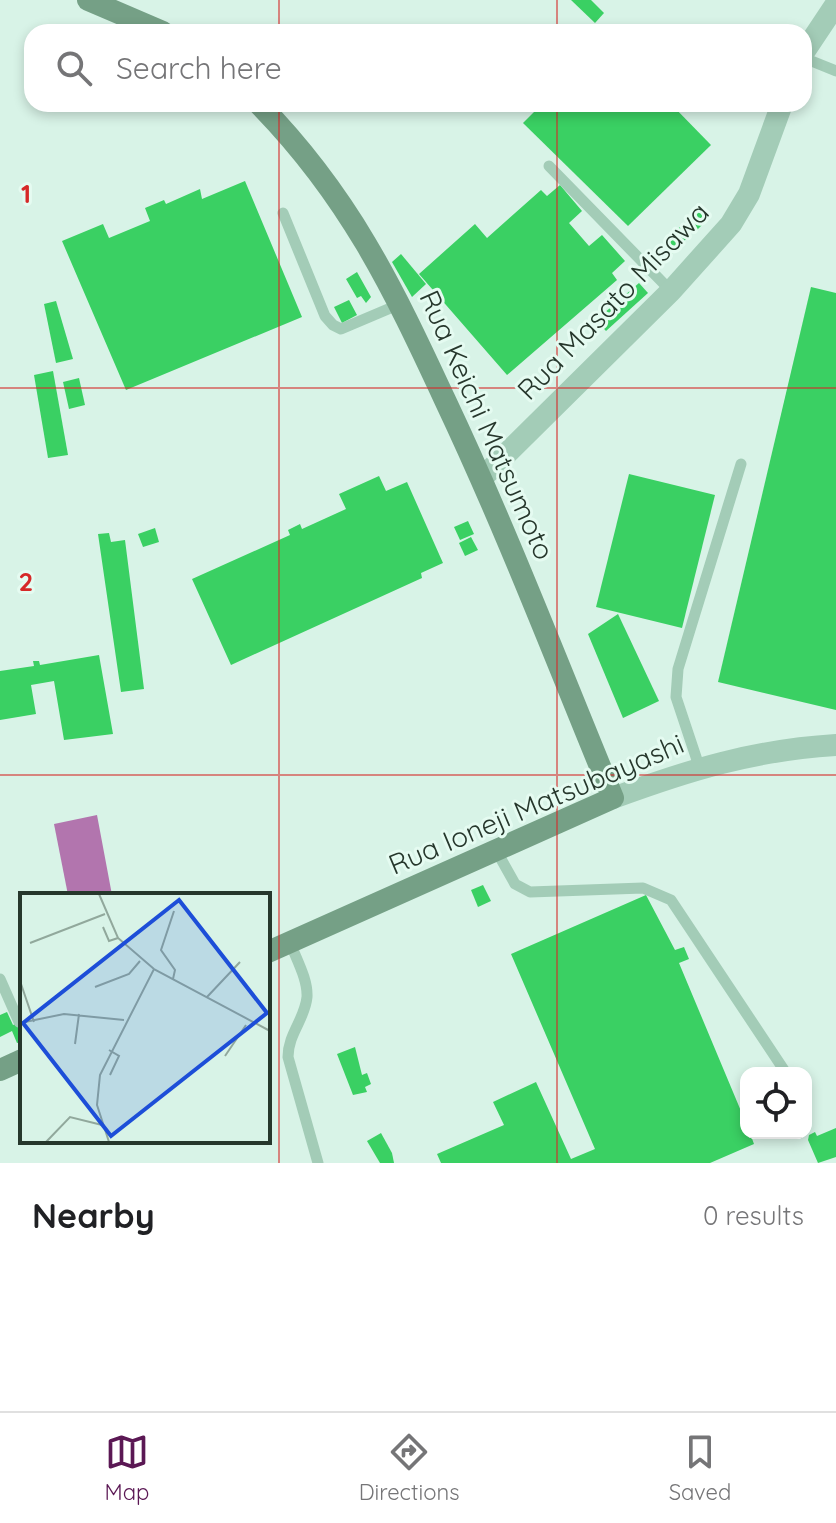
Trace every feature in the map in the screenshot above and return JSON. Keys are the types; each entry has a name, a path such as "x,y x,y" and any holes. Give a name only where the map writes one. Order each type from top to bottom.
{"main road":[{"path":"88,0 144,24"},
{"name":"Rua Keichi Matsumoto","path":"267,112 291,137 348,211 400,304 482,478 613,798"},
{"name":"Rua Ioneji Matsubayashi","path":"270,951 613,798"},
{"path":"0,1070 20,1061"}],"street":[{"path":"812,42 836,4"},
{"name":"Rua Masato Misawa","path":"482,478 671,291 731,224 749,194 779,112"},
{"name":"Rua Ioneji Matsubayashi","path":"613,798 699,766 787,747 836,745"}],"lane":[{"path":"812,59 836,71"},
{"path":"549,166 671,291"},
{"path":"283,213 325,316 333,325 341,329 400,304"},
{"path":"699,766 676,697 678,669 741,464"},
{"path":"496,850 515,884 530,892 643,888 671,900 782,1067"},
{"path":"290,942 307,987 307,1001 288,1042 288,1057 318,1163"},
{"path":"0,979 19,1022"}],"shaded area":[{"path":"97,815 112,893 68,893 54,824"}],"building":[{"path":"571,0 591,0 604,13 595,23"},
{"path":"534,112 679,112 711,145 628,226 523,123"},
{"path":"245,181 302,317 126,390 62,241 103,224 109,238 150,221 145,208 164,200 166,204 200,189 202,199"},
{"path":"560,185 582,211 569,223 589,246 602,235 625,261 612,273 617,280 507,375 419,274 475,224 487,238 541,190 547,196"},
{"path":"699,209 709,218 696,231 686,222"},
{"path":"680,227 689,236 671,255 661,246"},
{"path":"401,254 426,284 412,297 392,262"},
{"path":"357,272 371,297 366,303 361,296 357,298 346,279"},
{"path":"639,283 648,293 606,331 596,320"},
{"path":"811,287 836,293 836,710 718,682"},
{"path":"349,300 357,315 342,323 334,307"},
{"path":"56,301 73,359 56,363 44,304"},
{"path":"53,371 68,455 48,458 34,375"},
{"path":"79,378 85,405 69,409 63,382"},
{"path":"629,474 715,495 682,628 596,607"},
{"path":"379,476 386,491 407,482 443,563 421,573 422,578 231,665 192,579 290,535 288,530 300,524 302,529 346,509 339,494"},
{"path":"468,521 474,534 460,540 454,527"},
{"path":"155,528 159,542 143,547 138,534"},
{"path":"109,533 111,542 125,540 144,689 121,692 98,534"},
{"path":"471,537 478,550 465,556 459,543"},
{"path":"618,614 659,701 623,718 588,634"},
{"path":"99,655 113,734 64,740 54,681 31,685 36,714 0,720 0,671 34,666 33,661 39,661 40,665"},
{"path":"483,885 491,901 478,907 471,890"},
{"path":"646,895 675,950 684,947 689,959 679,963 740,1109 740,1139 752,1139 754,1144 710,1163 441,1163 437,1154 504,1125 493,1102 536,1082 571,1159 595,1149 511,954"},
{"path":"7,1012 13,1025 20,1022 20,1042 17,1043 12,1031 0,1037 0,1015"},
{"path":"355,1047 362,1075 367,1073 371,1084 365,1087 367,1092 353,1095 337,1054"},
{"path":"836,1128 836,1157 818,1163 808,1140 815,1132 817,1136"},
{"path":"381,1133 394,1163 380,1163 367,1141"}]}
